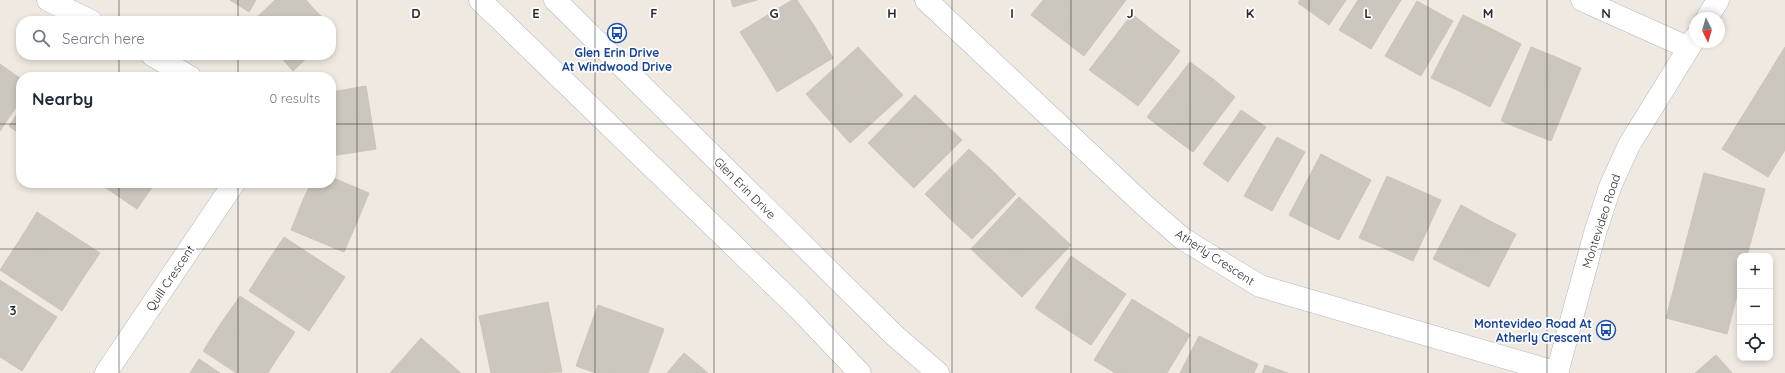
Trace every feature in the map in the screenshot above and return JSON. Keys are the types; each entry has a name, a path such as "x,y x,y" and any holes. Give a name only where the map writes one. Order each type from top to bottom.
{"street":[{"path":"48,0 81,16"},
{"path":"480,0 798,308 860,373"},
{"name":"Glen Erin Drive","path":"555,0 894,335 938,373"},
{"name":"Atherly Crescent","path":"926,0 1144,205 1183,238 1254,283 1314,303 1557,373"},
{"path":"1582,0 1689,42"},
{"path":"1711,12 1718,0"},
{"name":"Montevideo Road","path":"1557,373 1595,233 1610,187 1629,145 1689,48"},
{"path":"161,60 181,72"},
{"name":"Quill Crescent","path":"106,373 231,188"}],"building":[{"path":"230,0 256,0 249,12"},
{"path":"275,0 306,0 313,8 304,16 258,16"},
{"path":"731,0 757,0 733,7"},
{"path":"792,0 797,0 815,27 759,62 740,32"},
{"path":"1043,0 1085,0 1058,36 1031,15"},
{"path":"1085,0 1126,0 1084,56 1058,36"},
{"path":"1300,0 1346,0 1329,25 1298,3"},
{"path":"1358,0 1401,0 1371,49 1339,30"},
{"path":"1417,1 1453,21 1421,76 1385,56"},
{"path":"313,8 321,16 304,16"},
{"path":"1132,14 1156,33 1114,88 1089,70"},
{"path":"1463,15 1492,29 1461,92 1431,78"},
{"path":"815,27 833,58 777,92 759,62"},
{"path":"1492,29 1521,44 1490,107 1461,92"},
{"path":"1156,33 1180,51 1138,106 1114,88"},
{"path":"858,47 880,71 828,119 806,94"},
{"path":"1531,47 1556,57 1526,131 1501,121"},
{"path":"1785,47 1785,150 1768,177 1722,149"},
{"path":"1556,57 1581,68 1551,141 1526,131"},
{"path":"283,60 305,60 293,71"},
{"path":"1190,62 1213,79 1170,135 1147,117"},
{"path":"0,64 16,75 16,107 0,131"},
{"path":"880,71 903,95 850,143 828,119"},
{"path":"1213,79 1235,97 1193,152 1170,135"},
{"path":"366,86 371,117 336,123 336,91"},
{"path":"915,95 938,117 891,166 868,143"},
{"path":"1241,110 1266,127 1228,182 1203,164"},
{"path":"16,116 16,131 9,126"},
{"path":"371,117 376,149 336,155 336,123"},
{"path":"938,117 962,140 914,188 891,166"},
{"path":"1277,137 1305,152 1272,211 1244,196"},
{"path":"969,149 993,171 948,217 925,194"},
{"path":"1321,154 1346,167 1314,228 1289,215"},
{"path":"1346,167 1371,180 1339,240 1314,228"},
{"path":"993,171 1016,194 972,239 948,217"},
{"path":"1704,173 1765,189 1748,253 1737,253 1737,296 1727,334 1666,318"},
{"path":"1387,176 1414,188 1386,249 1359,238"},
{"path":"336,179 369,193 357,222 303,200 309,188 336,188"},
{"path":"106,188 152,188 137,209"},
{"path":"1414,188 1441,200 1413,261 1386,249"},
{"path":"1019,197 1045,221 996,273 971,249"},
{"path":"303,200 357,222 344,252 291,230"},
{"path":"1461,205 1488,220 1461,273 1433,259"},
{"path":"37,212 100,253 81,281 19,241"},
{"path":"1488,220 1516,234 1489,287 1461,273"},
{"path":"1045,221 1071,245 1022,297 996,273"},
{"path":"284,237 345,277 327,304 266,264"},
{"path":"19,241 81,281 62,311 0,270"},
{"path":"1071,256 1098,275 1063,327 1035,308"},
{"path":"266,264 327,304 309,331 249,291"},
{"path":"1098,275 1126,294 1091,345 1063,327"},
{"path":"0,280 57,317 39,344 0,318"},
{"path":"240,296 295,332 276,360 221,323"},
{"path":"1132,299 1161,317 1126,373 1115,373 1094,360"},
{"path":"548,302 562,372 527,373 513,309"},
{"path":"598,305 631,317 611,373 596,373 576,366"},
{"path":"513,309 527,373 491,373 479,316"},
{"path":"631,317 664,329 648,373 611,373"},
{"path":"1161,317 1190,335 1167,373 1126,373"},
{"path":"0,318 39,344 22,371 0,357"},
{"path":"221,323 276,360 268,373 236,373 203,351"},
{"path":"1199,336 1228,350 1217,373 1180,373"},
{"path":"421,338 461,373 410,373 399,363"},
{"path":"1228,350 1258,364 1254,373 1217,373"},
{"path":"684,353 708,373 667,373"},
{"path":"1716,355 1732,373 1695,373"},
{"path":"199,359 220,373 190,373"},
{"path":"399,363 410,373 390,373"},
{"path":"1265,365 1288,373 1262,373"}],"place":[{"name":"Glen Erin Drive At Windwood Drive","path":"617,33"},
{"name":"Montevideo Road At Atherly Crescent","path":"1606,330"}]}
